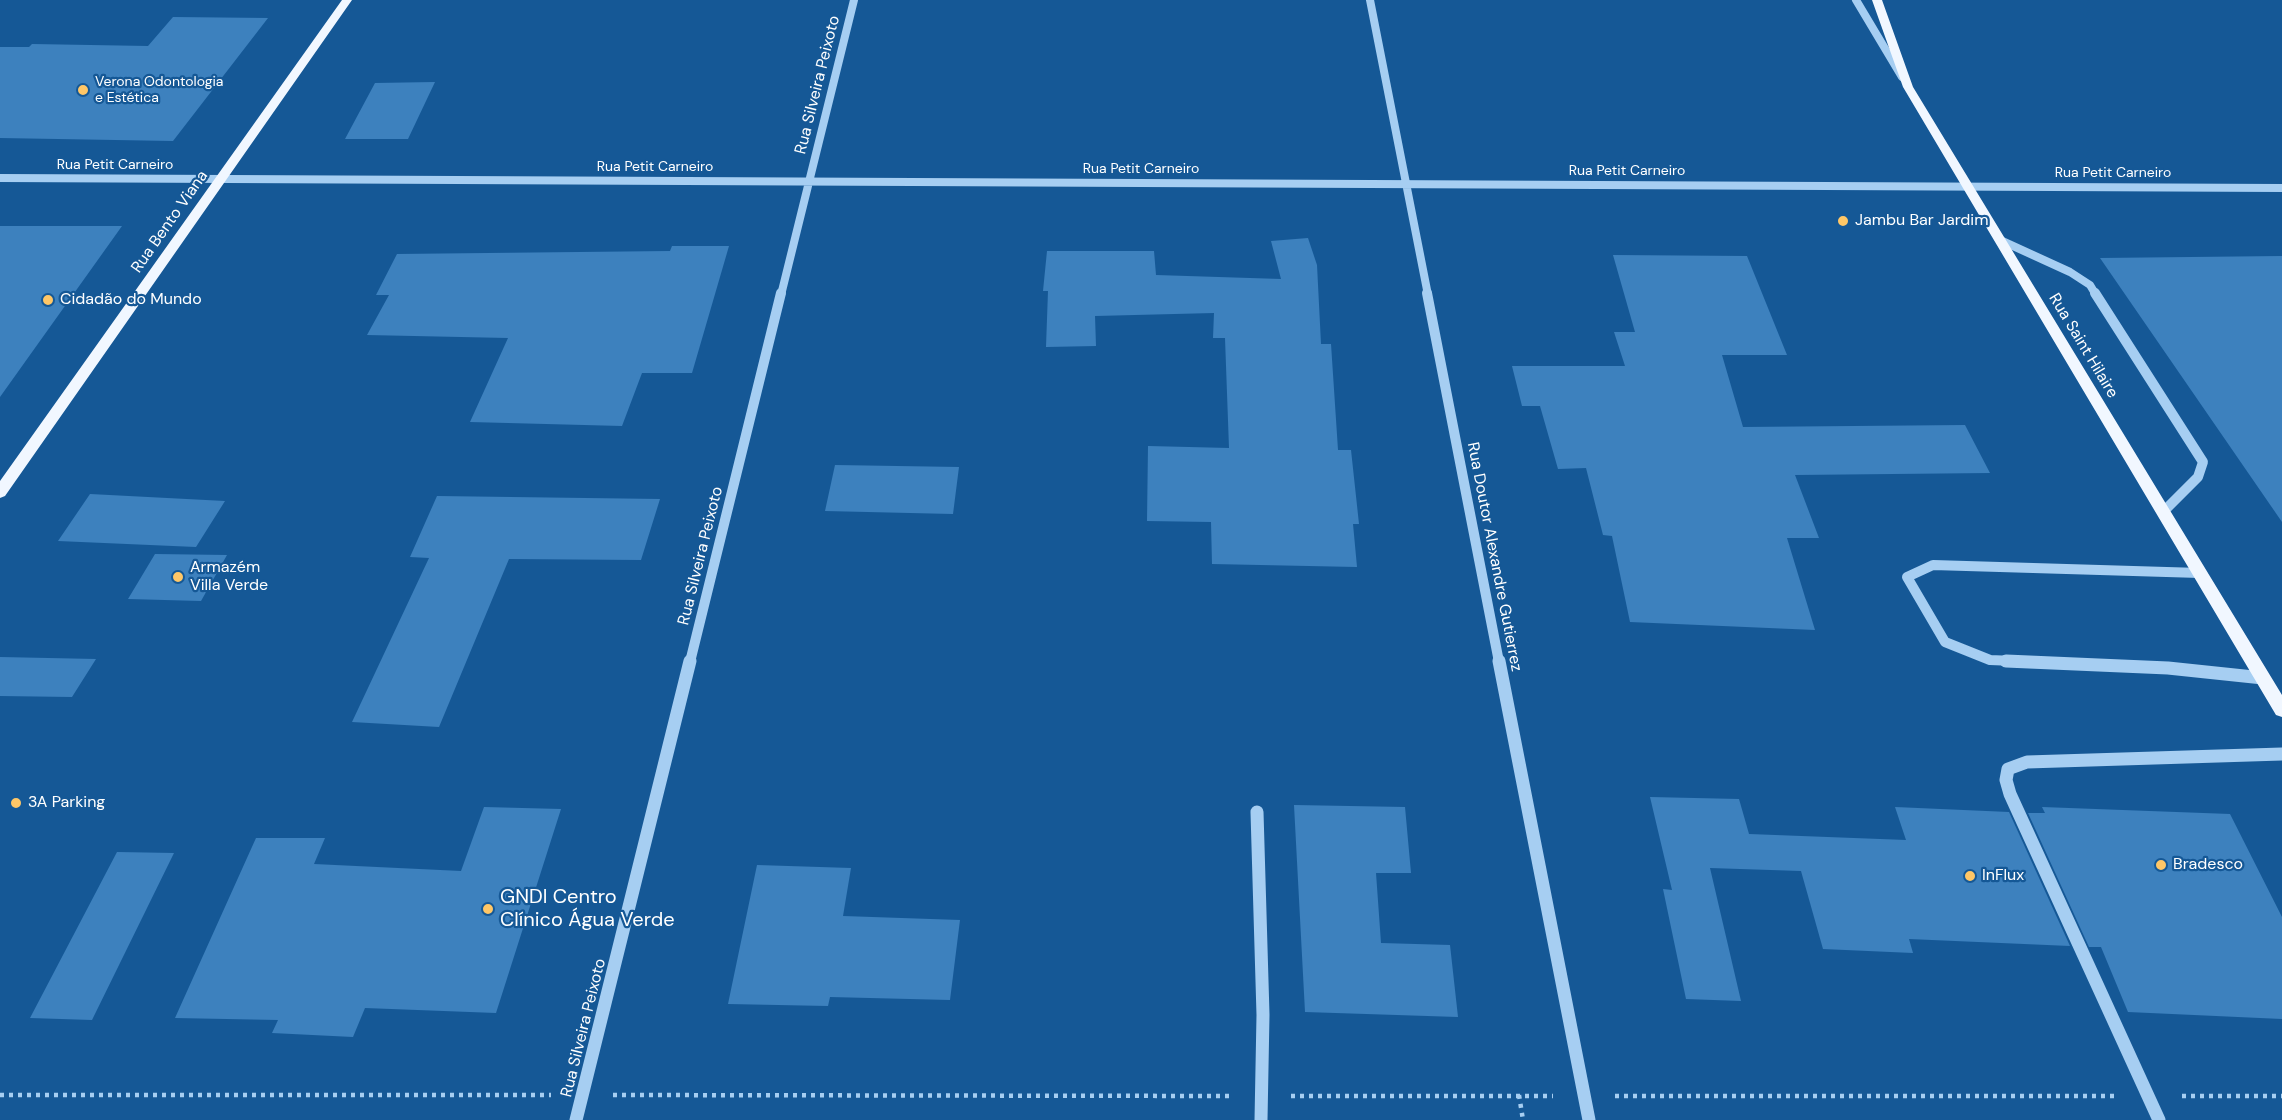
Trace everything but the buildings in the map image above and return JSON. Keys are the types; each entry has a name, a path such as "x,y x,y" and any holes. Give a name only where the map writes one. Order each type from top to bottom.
{"main road":[{"name":"Rua Bento Viana","path":"0,492 347,0"},
{"path":"1877,0 1908,87"},
{"name":"Rua Saint Hilaire","path":"1908,87 2282,710"}],"street":[{"name":"Rua Silveira Peixoto","path":"576,1120 854,0"},
{"name":"Rua Doutor Alexandre Gutierrez","path":"1370,0 1589,1120"},
{"name":"Rua Saint Hilaire","path":"1856,0 1908,87"},
{"name":"Rua Petit Carneiro","path":"0,178 2282,188"},
{"path":"2000,240 2070,272 2090,285 2203,462 2198,477 2163,512"},
{"path":"2200,573 1933,566 1907,577 1945,642 1990,660 2169,668 2263,678"},
{"path":"2158,1120 2010,794 2006,780 2008,769 2027,762 2282,754"},
{"path":"1257,812 1263,1015 1261,1120"}],"path":[{"path":"0,1095 538,1095"},
{"path":"629,1095 1539,1096"},
{"path":"1519,1095 1523,1120"},
{"path":"1630,1096 2282,1096"}],"place":[{"name":"Verona Odontologia e Estética","path":"83,90"},
{"name":"Jambu Bar Jardim","path":"1843,221"},
{"name":"Cidadão do Mundo","path":"48,300"},
{"name":"Armazém Villa Verde","path":"178,577"},
{"name":"3A Parking","path":"16,803"},
{"name":"Bradesco","path":"2161,865"},
{"name":"InFlux","path":"1970,876"},
{"name":"GNDI Centro Clínico Água Verde","path":"488,909"}]}
